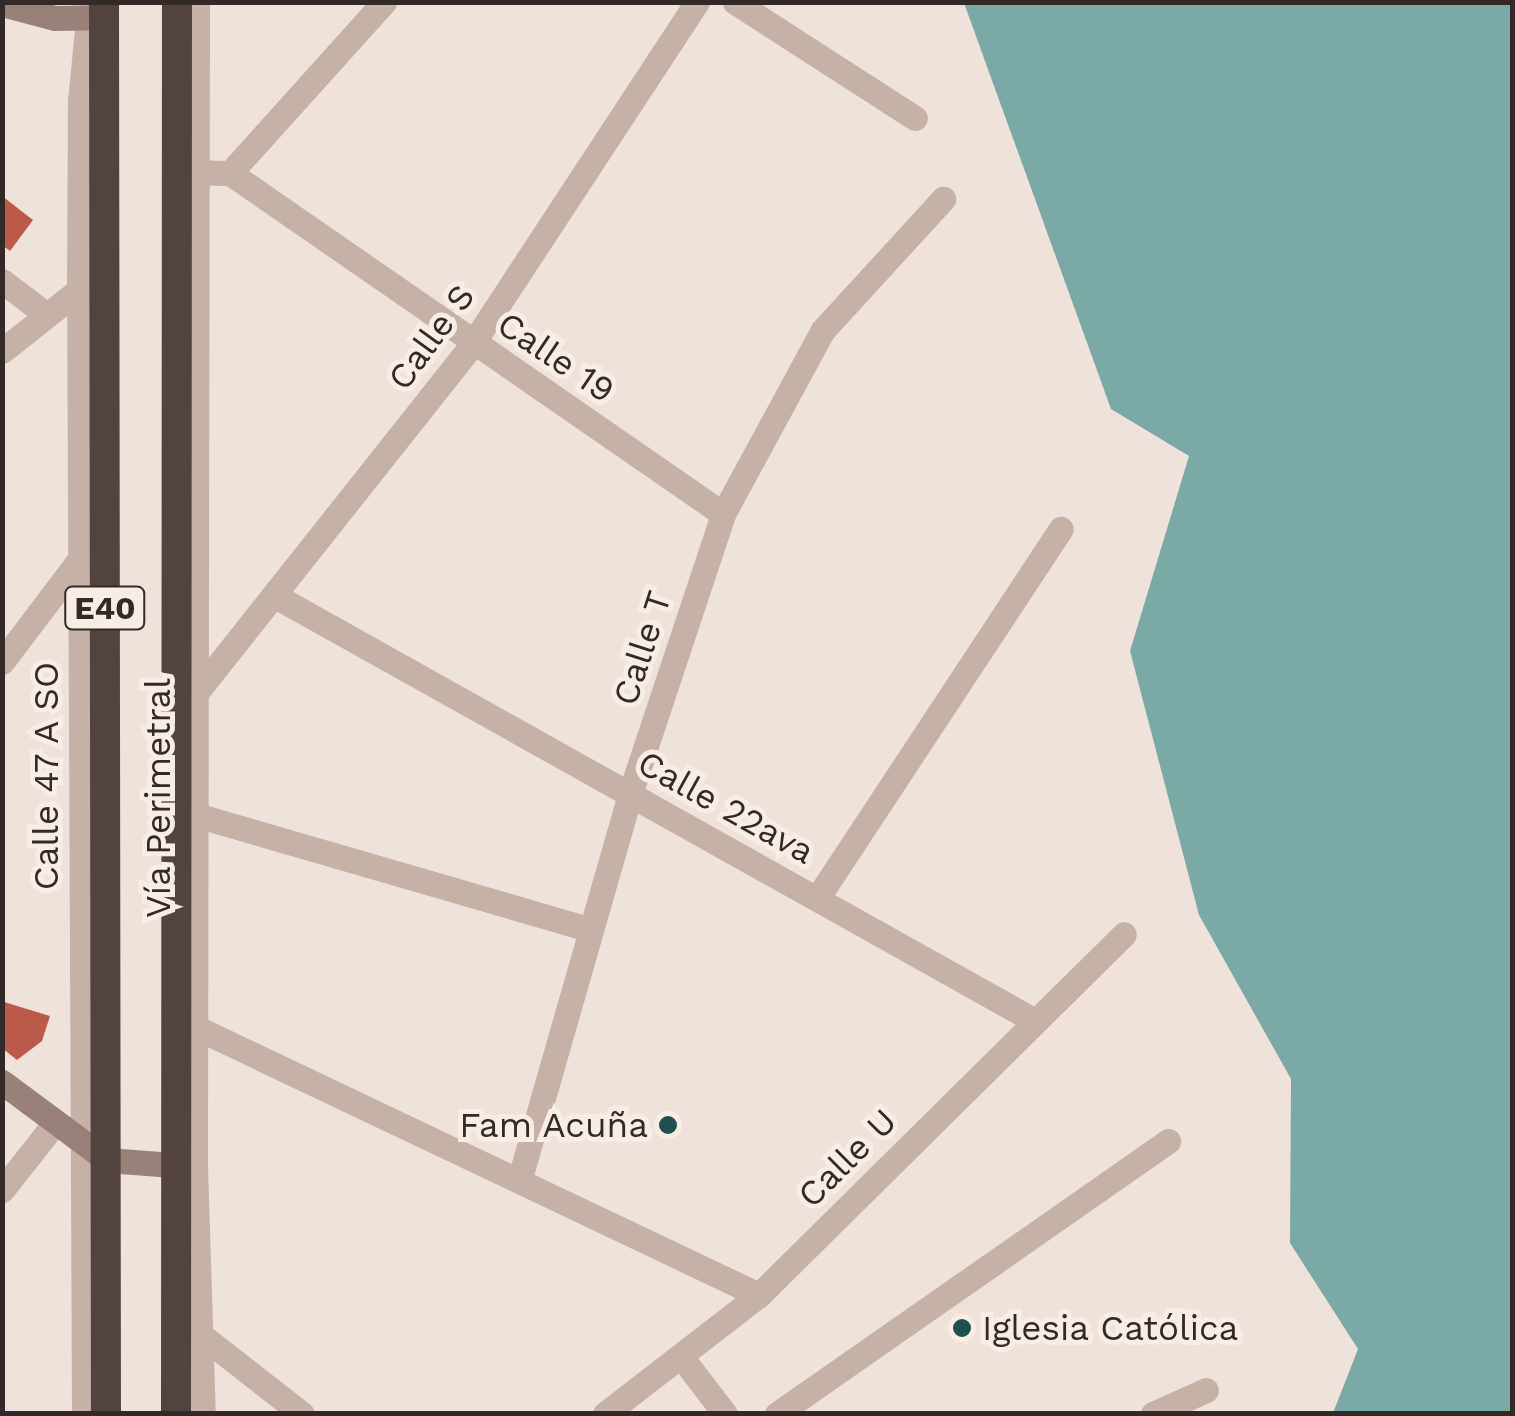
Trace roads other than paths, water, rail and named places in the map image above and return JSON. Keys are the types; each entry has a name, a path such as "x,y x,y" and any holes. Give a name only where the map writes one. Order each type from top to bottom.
{"highway":[{"name":"Vía Perimetral","path":"176,1414 184,1166 177,2"},
{"name":"Vía Perimetral","path":"98,13 95,1152 106,1414"}],"main road":[{"path":"2,4 98,13"},
{"path":"2,1082 95,1152 184,1166"}],"street":[{"name":"Vía Perimetral","path":"197,2 196,1027 184,1166 201,1334 203,1414"},
{"path":"198,172 230,174 384,2"},
{"name":"Calle S","path":"196,693 277,597 473,343 697,2"},
{"path":"735,2 915,118"},
{"name":"Calle 47 A SO","path":"84,1414 95,1152 80,560 80,101 98,13"},
{"name":"Calle 19","path":"230,174 723,514"},
{"name":"Calle T","path":"520,1178 630,794 723,514 824,330 943,199"},
{"path":"2,281 47,316"},
{"path":"2,351 79,290"},
{"path":"818,897 1061,529"},
{"path":"2,662 80,560"},
{"name":"Calle 22ava","path":"277,597 1035,1021"},
{"path":"196,815 592,930"},
{"name":"Calle U","path":"605,1414 683,1358 759,1294 1124,934"},
{"path":"196,1027 759,1294"},
{"path":"2,1190 55,1122"},
{"path":"777,1414 1168,1141"},
{"path":"201,1334 302,1414"},
{"path":"683,1358 724,1414"},
{"path":"1153,1414 1206,1390"}],"water":[{"path":"964,3 1512,3 1512,1413 1333,1413 1358,1349 1290,1243 1291,1079 1199,915 1130,651 1189,456 1111,409"}],"place":[{"name":"Fam Acuña","path":"668,1125"},
{"name":"Iglesia Católica","path":"962,1328"}]}
